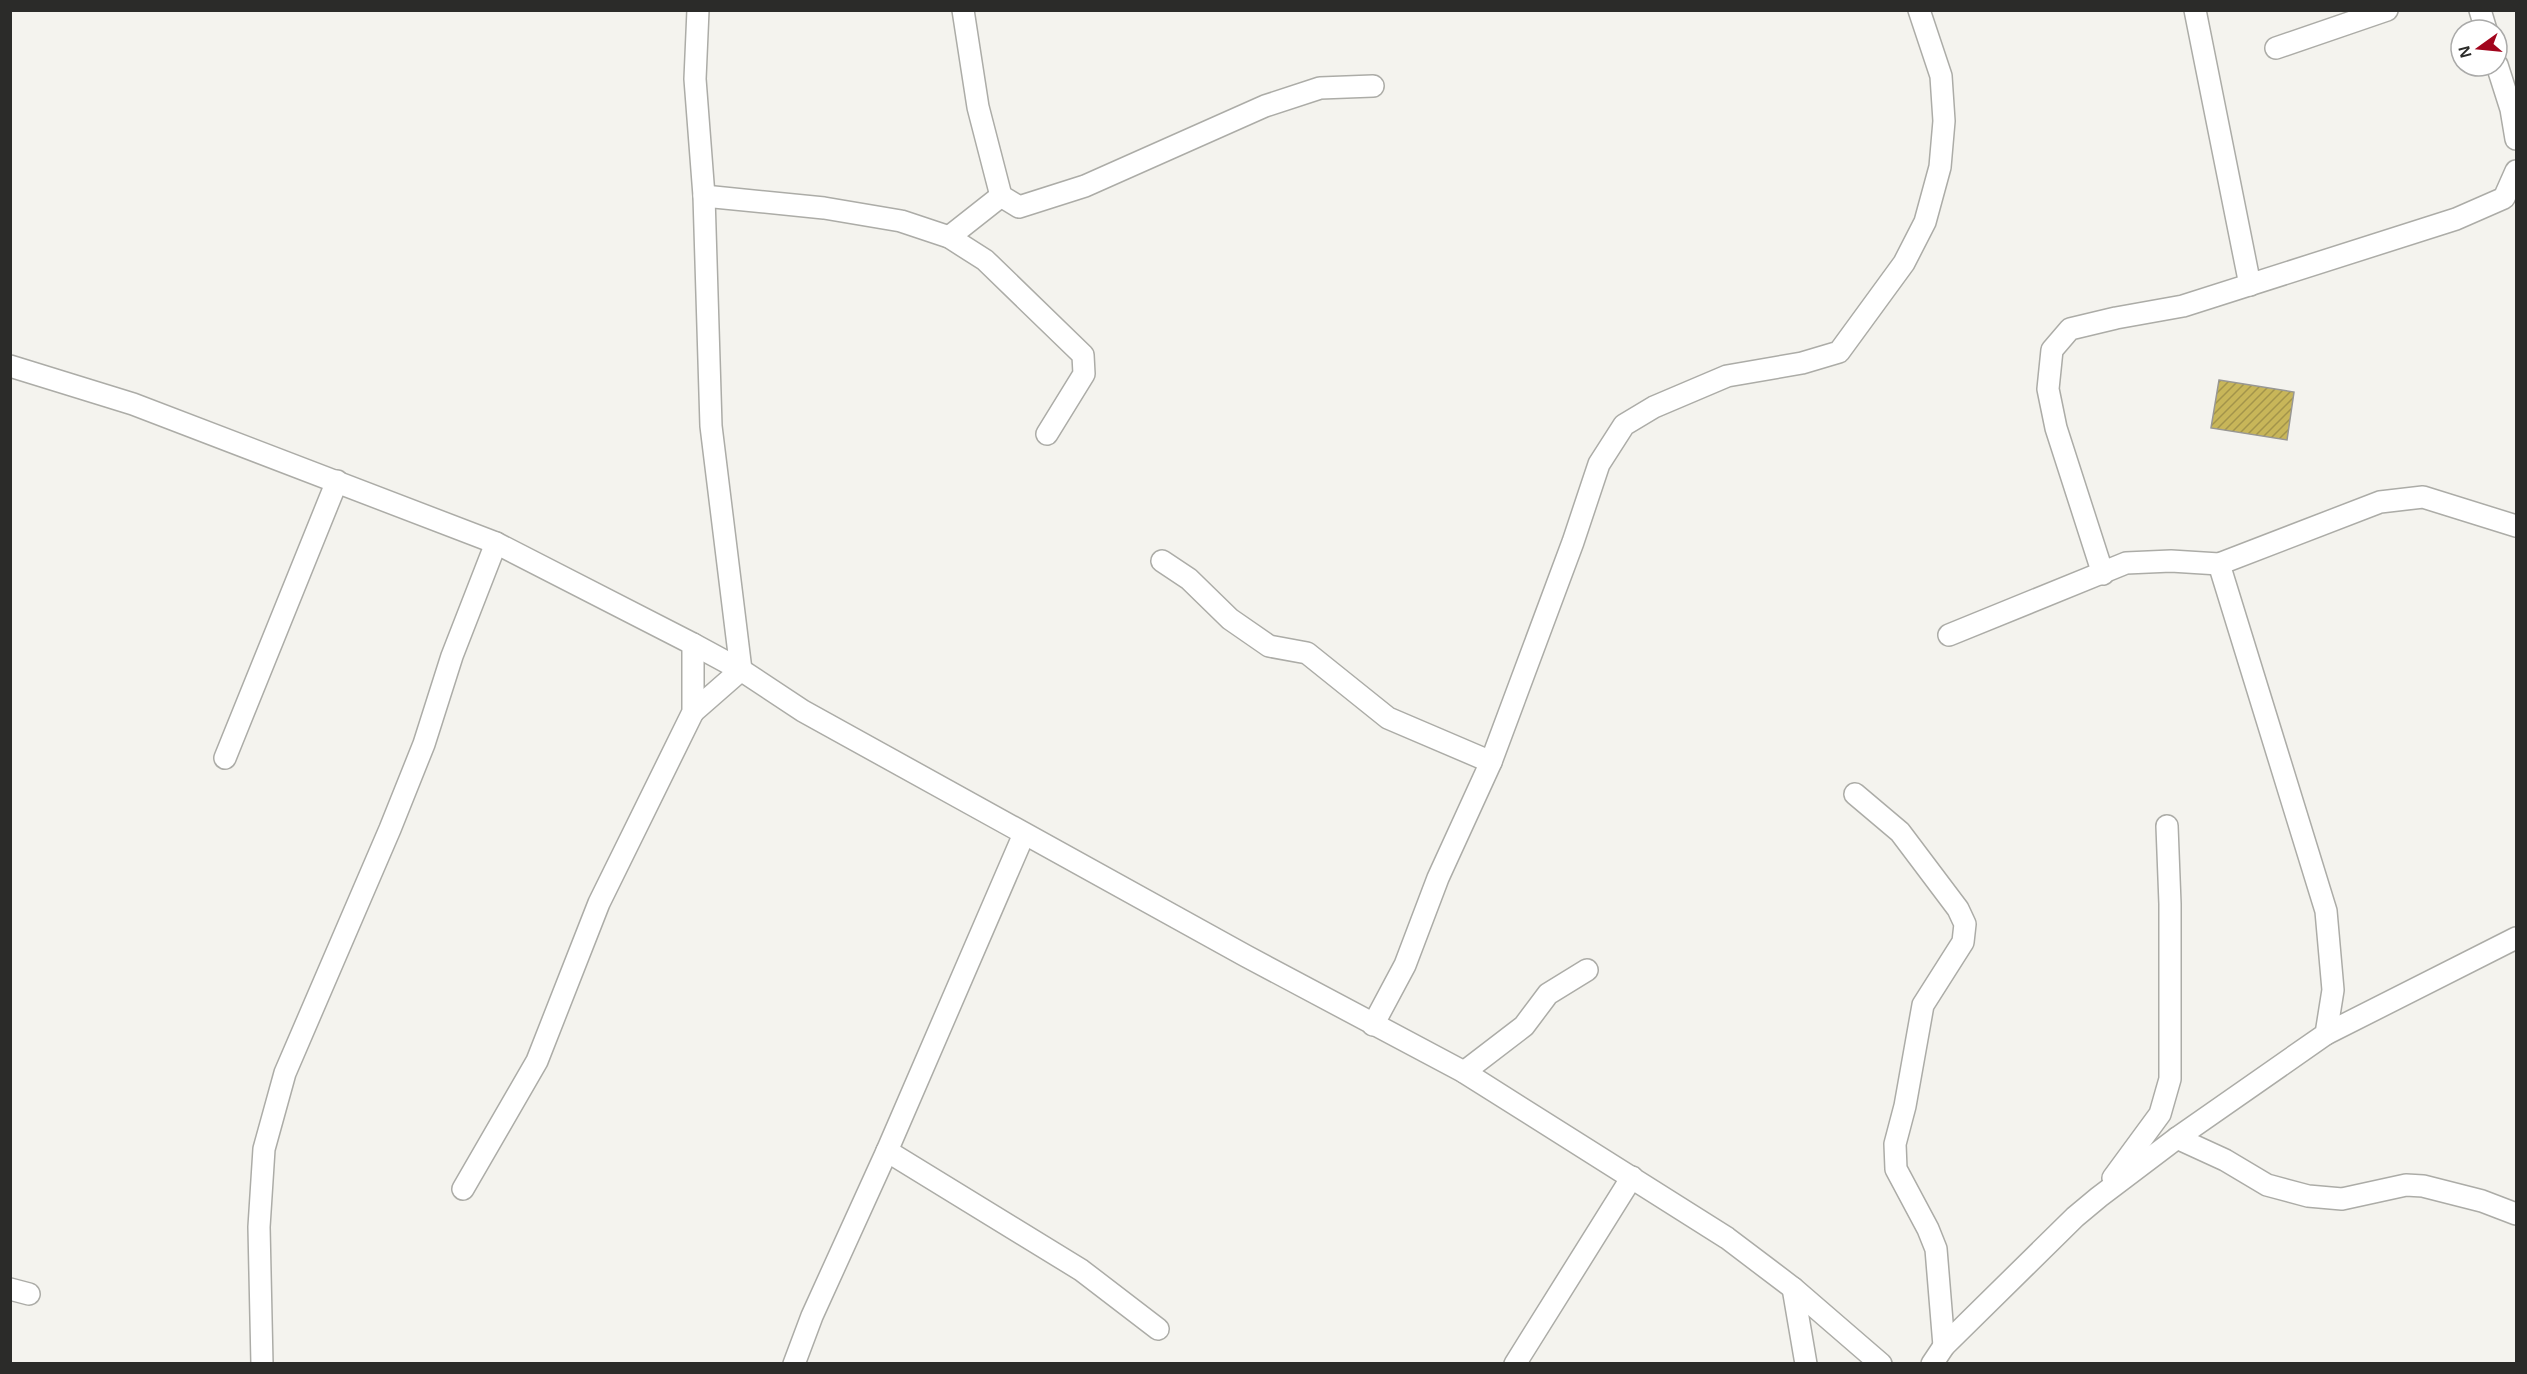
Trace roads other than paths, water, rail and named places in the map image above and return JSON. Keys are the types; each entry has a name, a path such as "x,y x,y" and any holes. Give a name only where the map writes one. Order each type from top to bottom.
{"street":[{"path":"699,10 695,79 704,195 711,426 741,670"},
{"path":"963,10 978,107 1001,196 1019,207 1085,186 1265,106 1320,87 1373,86"},
{"path":"1373,1025 1405,965 1438,878 1491,762 1573,542 1599,464 1624,425 1654,407 1727,376 1802,363 1839,352 1904,263 1925,222 1940,167 1944,121 1941,76 1919,10"},
{"path":"2195,10 2250,285"},
{"path":"2276,48 2387,10"},
{"path":"2501,78 2517,139"},
{"path":"2103,574 2056,428 2048,389 2052,350 2070,329 2115,318 2183,306 2456,219 2504,198 2517,171"},
{"path":"704,195 835,209 901,221 950,237 986,260 1083,355 1084,374 1047,434"},
{"path":"950,237 1001,196"},
{"path":"10,366 133,404 496,543 693,644 741,670 803,711 1024,834 1373,1025 1464,1072 1727,1238 1793,1288 1881,1364"},
{"path":"225,758 337,482"},
{"path":"1949,635 2126,563 2171,561 2219,564 2380,502 2423,497 2517,526"},
{"path":"262,1364 259,1227 264,1149 285,1073 424,744 452,656 496,543"},
{"path":"1162,561 1189,579 1230,619 1269,646 1307,653 1388,718 1491,762"},
{"path":"2219,564 2326,911 2333,990 2326,1034"},
{"path":"693,644 693,712"},
{"path":"463,1189 537,1061 599,903 693,712 741,670"},
{"path":"1855,794 1900,832 1958,909 1965,924 1963,942 1923,1005 1905,1106 1895,1144 1896,1170 1928,1229 1936,1249 1944,1346"},
{"path":"2099,1197 2160,1114 2170,1079 2170,927 2167,826"},
{"path":"794,1364 812,1316 887,1151 1024,834"},
{"path":"1932,1364 1944,1346 2075,1217 2177,1138 2326,1034 2517,938"},
{"path":"1464,1072 1524,1026 1548,994 1587,969"},
{"path":"2177,1138 2225,1160 2266,1185 2308,1196 2342,1199 2406,1185 2423,1186 2482,1201 2517,1214"},
{"path":"887,1151 1081,1270 1158,1329"},
{"path":"1515,1364 1632,1177"},
{"path":"1793,1288 1806,1364"}]}
